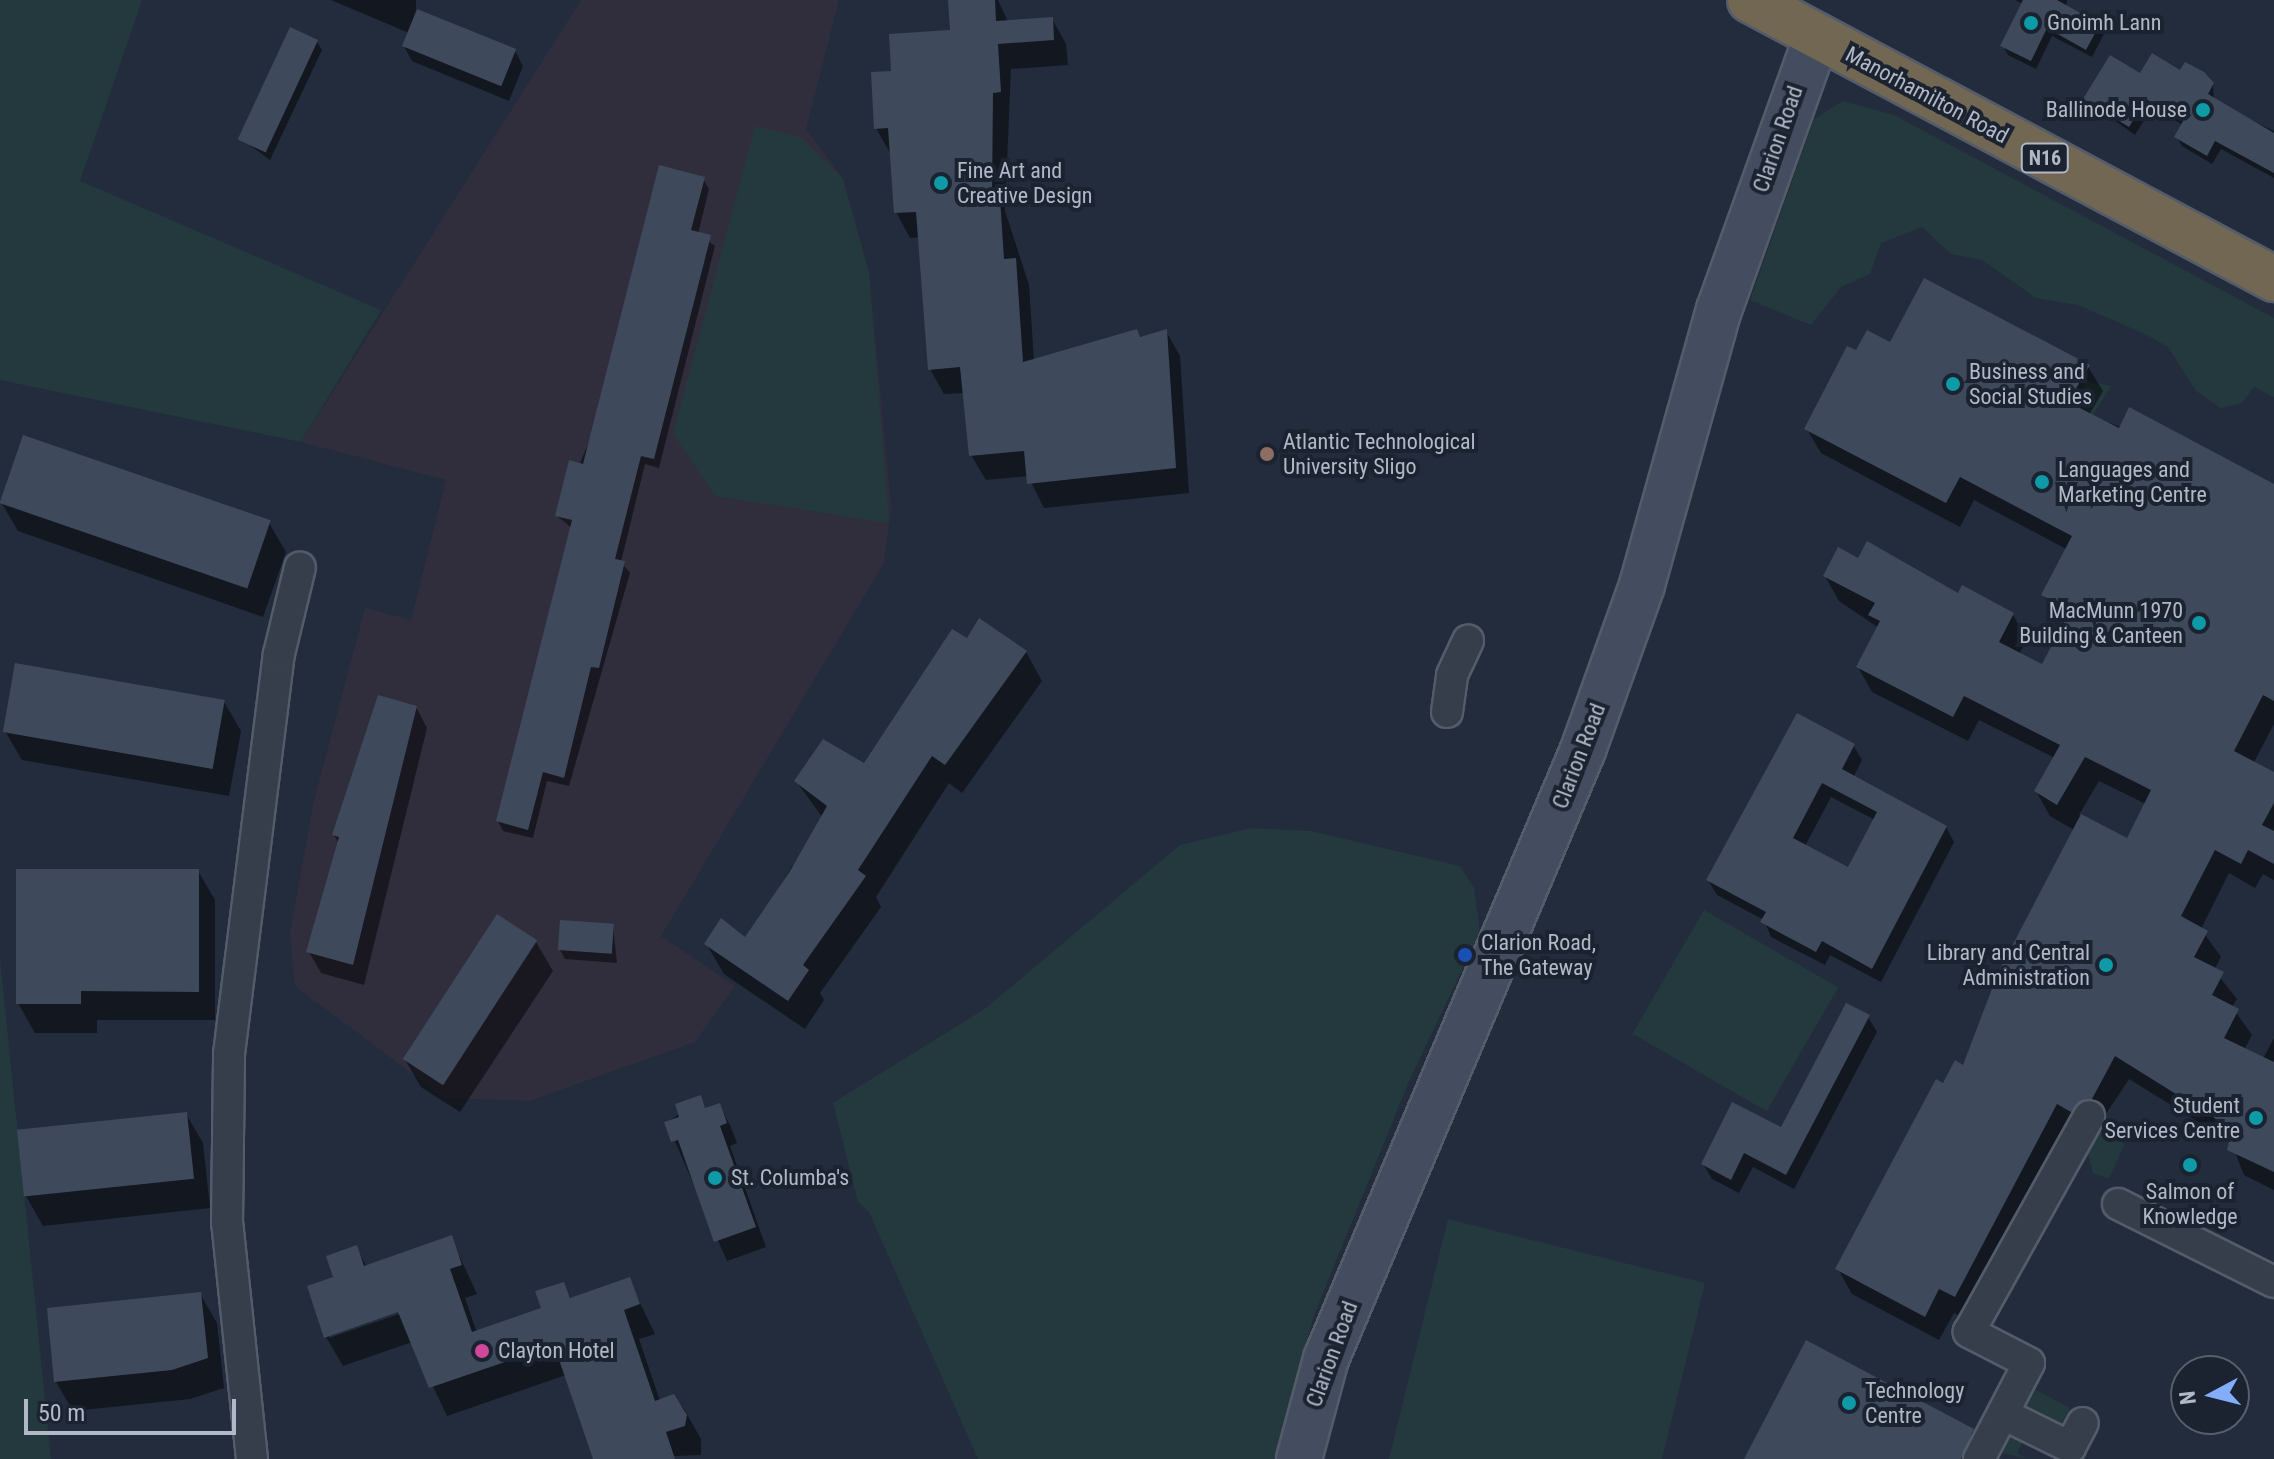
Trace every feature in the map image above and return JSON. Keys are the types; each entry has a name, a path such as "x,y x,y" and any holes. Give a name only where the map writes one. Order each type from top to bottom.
{"highway":[{"name":"Manorhamilton Road","path":"1750,0 2274,279"}],"street":[{"name":"Clarion Road","path":"1299,1459 1326,1359 1583,750 1642,585 1719,310 1817,36"},
{"path":"252,1459 227,1223 229,1054 277,669 300,567"},
{"path":"1447,712 1452,675 1468,640"},
{"path":"1979,1459 2029,1363 1969,1332 2089,1116"},
{"path":"2118,1204 2274,1282"},
{"path":"2003,1414 2080,1428"}],"shaded area":[{"path":"581,0 839,0 806,129 843,179 869,273 891,507 884,563 661,936 735,986 695,1042 529,1101 445,1098 295,986 290,934 313,805 365,608 411,620 446,480 301,442"}],"green space":[{"path":"0,0 142,0 80,181 381,310 301,442 0,380"},
{"path":"1843,101 1894,115 2274,318 2274,397 2254,387 2242,403 2221,408 2196,391 2168,347 2078,305 2036,298 1982,260 1951,254 1922,227 1881,243 1870,274 1841,287 1811,325 1750,300 1814,119"},
{"path":"755,126 802,138 843,179 869,273 889,523 715,496 673,434"},
{"path":"2085,381 2111,386 2092,417 2070,410"},
{"path":"1251,828 1311,831 1460,866 1474,888 1480,932 1410,1079 1314,1315 1274,1459 978,1459 869,1212 858,1202 833,1103 986,1008 1180,845"},
{"path":"1704,910 1838,987 1767,1111 1632,1034"},
{"path":"0,959 51,1459 0,1459"},
{"path":"2091,1117 2118,1133 2124,1145 2109,1179 2093,1173 2086,1147"},
{"path":"1448,1219 1705,1283 1662,1459 1389,1459"},
{"path":"2025,1384 2070,1408 2057,1433 2012,1409"},
{"path":"2005,1419 2028,1431 2017,1453 2028,1459 1990,1450"}],"building":[{"path":"948,0 995,0 996,21 1053,17 1054,40 998,44 1001,92 993,93 992,198 1000,198 1004,259 1016,258 1023,362 1137,329 1140,337 1167,329 1176,468 1027,484 1024,451 969,456 960,367 928,370 916,212 894,213 888,128 874,129 871,72 891,71 889,34 950,30"},
{"name":"Gnoimh Lann","path":"2023,0 2057,0 2100,24 2086,50 2047,28 2031,61 2000,46"},
{"path":"417,9 516,49 501,86 402,46"},
{"path":"290,27 318,40 266,152 238,139"},
{"path":"2152,53 2180,70 2185,62 2204,72 2214,83 2208,94 2274,133 2274,173 2215,141 2207,156 2174,137 2183,121 2146,99 2129,127 2083,99 2110,55 2140,73"},
{"path":"659,165 705,177 691,230 711,235 654,459 641,456 615,559 625,561 599,668 591,667 564,778 543,772 528,830 496,821 572,520 555,516 569,460 583,464"},
{"path":"1924,278 2090,365 2068,402 2119,428 2129,407 2274,484 2274,701 2263,695 2234,751 2274,772 2274,803 2262,825 2274,831 2274,864 2248,850 2241,864 2215,850 2181,916 2208,931 2194,957 2224,972 2212,995 2239,1009 2224,1038 2274,1062 2274,1172 2227,1150 2232,1129 2115,1056 2092,1099 2071,1112 2057,1104 1955,1297 1939,1289 1925,1317 1835,1269 1936,1079 1943,1083 1955,1060 1963,1065 1998,973 2081,814 2127,838 2151,790 2085,757 2057,805 2034,791 2060,745 1964,696 1953,717 1856,667 1880,621 1868,615 1875,603 1823,576 1838,547 1858,558 1867,541 1958,593 1962,585 2014,613 1999,642 2042,664 2070,611 2041,595 2072,536 1960,477 1946,503 1804,429 1847,346 1856,350 1867,330 1890,342"},
{"path":"23,435 271,520 247,588 0,503"},
{"path":"979,618 1027,651 945,765 932,756 858,870 866,876 803,965 809,970 788,1001 704,944 721,918 745,937 790,871 827,806 794,781 823,739 864,763 952,629 967,638"},
{"path":"15,663 225,700 213,769 3,732"},
{"path":"378,695 417,706 353,965 306,952 339,837 332,835"},
{"path":"1797,713 1855,744 1842,769 1947,826 1872,969 1822,941 1816,952 1760,922 1766,912 1706,880","holes":["1822,783 1877,812 1848,867 1793,838"]},
{"path":"16,869 199,869 199,992 81,991 81,1004 16,1004"},
{"path":"497,914 537,940 443,1085 403,1059"},
{"path":"560,920 614,924 612,954 558,950"},
{"path":"1846,1003 1870,1015 1786,1175 1744,1153 1731,1180 1701,1164 1732,1102 1781,1127"},
{"name":"St. Columba's","path":"701,1095 705,1108 720,1103 727,1123 720,1126 756,1227 714,1242 678,1140 671,1142 664,1122 679,1117 675,1104"},
{"path":"187,1112 194,1179 24,1197 17,1130"},
{"name":"Clayton Hotel","path":"452,1235 462,1265 450,1269 472,1332 541,1308 535,1291 564,1282 570,1298 630,1277 640,1304 624,1310 655,1401 674,1394 687,1415 685,1426 666,1432 675,1459 593,1459 554,1345 429,1388 398,1312 324,1338 307,1286 333,1277 326,1256 357,1245 364,1266"},
{"path":"201,1292 208,1358 172,1370 54,1382 47,1308"},
{"name":"Technology Centre","path":"1806,1340 1974,1429 1961,1459 1744,1459"}],"place":[{"name":"Gnoimh Lann","path":"2031,23"},
{"name":"Ballinode House","path":"2203,110"},
{"name":"Fine Art and Creative Design","path":"941,183"},
{"name":"Business and Social Studies","path":"1953,384"},
{"name":"Atlantic Technological University Sligo","path":"1267,454"},
{"name":"Languages and Marketing Centre","path":"2042,482"},
{"name":"MacMunn 1970 Building & Canteen","path":"2199,623"},
{"name":"Clarion Road, The Gateway","path":"1465,955"},
{"name":"Library and Central Administration","path":"2106,965"},
{"name":"Student Services Centre","path":"2256,1118"},
{"name":"Salmon of Knowledge","path":"2190,1165"},
{"name":"St. Columba's","path":"715,1178"},
{"name":"Clayton Hotel","path":"482,1351"},
{"name":"Technology Centre","path":"1849,1403"}]}
